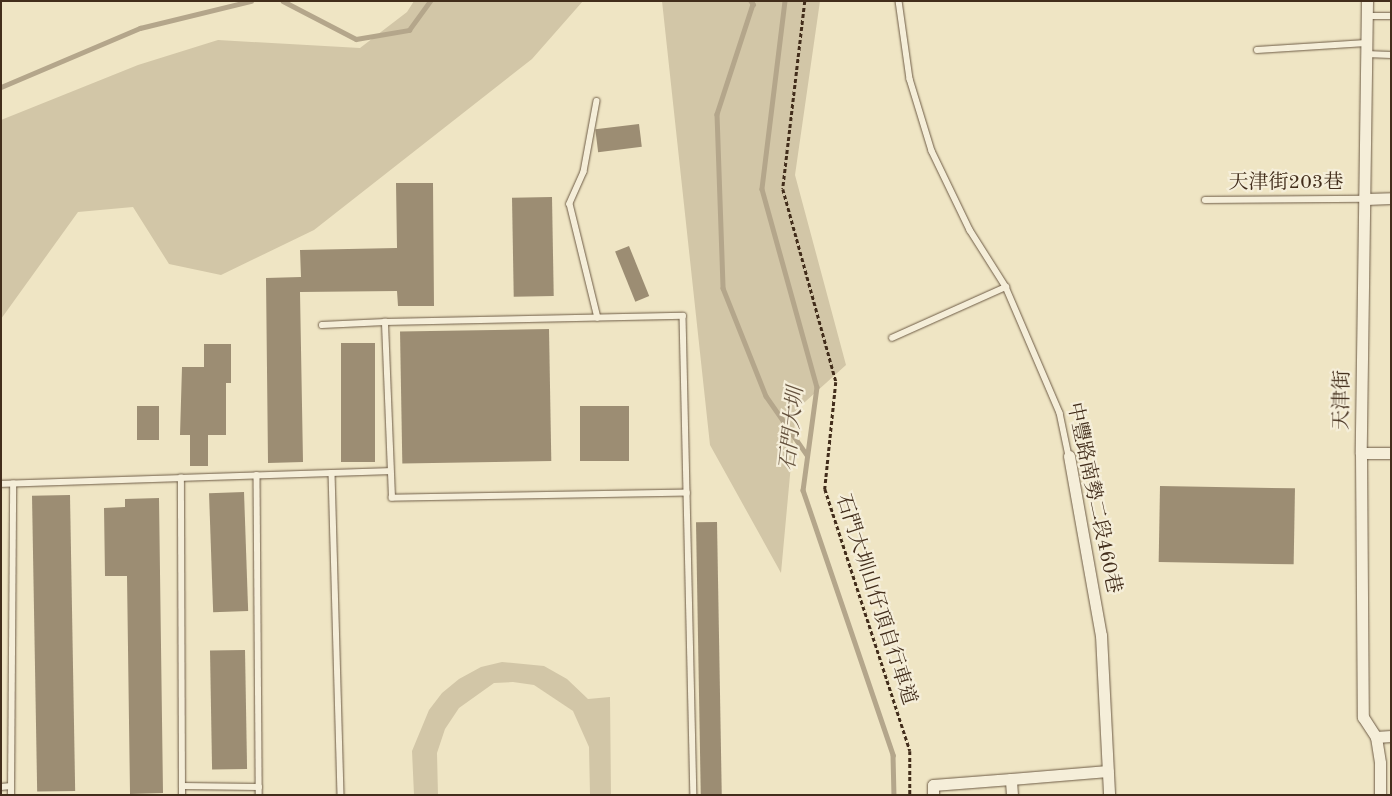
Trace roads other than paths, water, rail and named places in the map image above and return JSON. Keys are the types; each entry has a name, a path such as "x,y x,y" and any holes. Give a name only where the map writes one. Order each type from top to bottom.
{"street":[{"name":"天津街","path":"1367,1 1366,199 1361,453 1363,717 1376,737 1380,763 1380,795"},
{"path":"1366,199 1391,198"},
{"path":"1361,453 1391,453"},
{"name":"中豐路南勢二段460巷","path":"1069,456 1101,635 1109,795"},
{"path":"1376,737 1391,736"},
{"path":"933,790 1011,779 1108,771"},
{"path":"1011,779 1012,795"}],"lane":[{"name":"中豐路南勢二段460巷","path":"899,1 910,78 932,151 970,230 1006,287 1060,412 1069,456"},
{"path":"1367,16 1391,16"},
{"path":"1257,50 1366,48 1391,55"},
{"path":"597,101 584,172 570,204 598,318"},
{"name":"天津街203巷","path":"1205,200 1366,199"},
{"path":"892,338 1006,287"},
{"path":"322,325 683,316 694,795"},
{"path":"385,322 392,498 687,493"},
{"path":"1,484 390,471"},
{"path":"332,473 341,795"},
{"path":"257,475 259,795"},
{"path":"181,478 182,795"},
{"path":"11,795 13,484"},
{"path":"1,786 11,786"},
{"path":"182,786 259,787"}],"waterway":[{"path":"1,87 140,28 251,1"},
{"path":"283,1 356,39 409,30 430,1"},
{"path":"751,1 753,4 717,114 723,288 766,396 807,455"},
{"name":"石門大圳","path":"785,1 762,189 817,387 803,490 893,755 894,795"}]}
